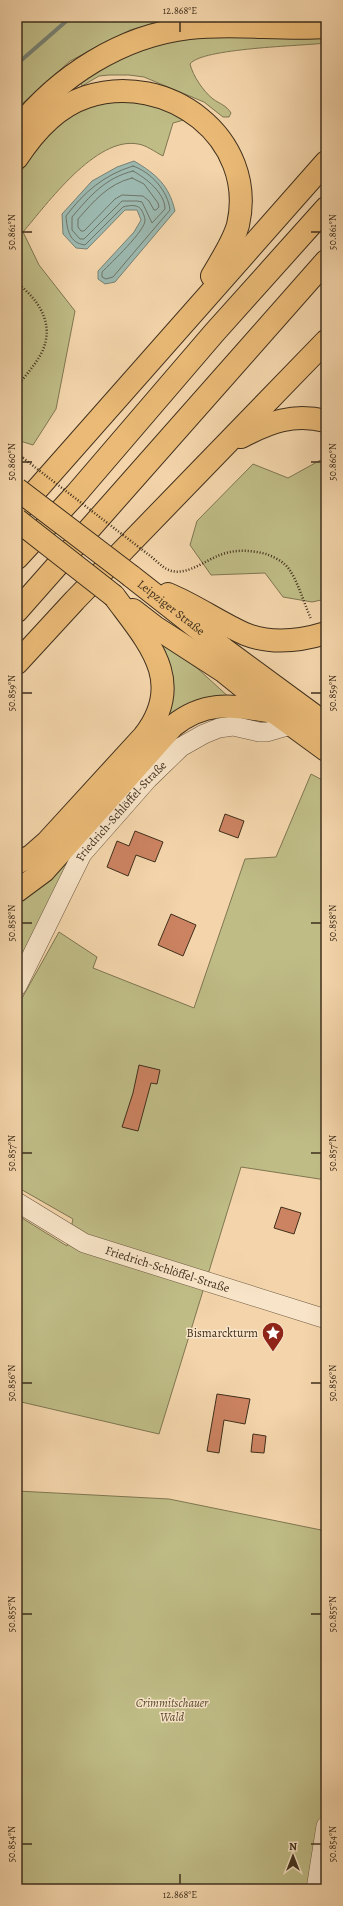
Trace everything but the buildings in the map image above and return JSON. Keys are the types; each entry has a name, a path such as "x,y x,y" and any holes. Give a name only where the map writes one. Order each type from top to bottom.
{"highway":[{"path":"17,129 40,102 71,76 108,53 147,37 202,27 326,27"},
{"path":"17,158 52,116 74,102 101,93 116,91 148,93 184,108 207,123 225,145 231,157 239,183 240,212 233,239 189,316"},
{"path":"17,512 326,162"},
{"path":"17,558 76,494 214,333 326,208"},
{"path":"17,611 326,262"},
{"path":"17,663 85,589 326,341"},
{"path":"224,446 267,424 280,420 306,418 326,421"},
{"name":"Leipziger Straße","path":"17,488 224,648 326,724"},
{"name":"Leipziger Straße","path":"17,520 155,627 223,671 326,750"},
{"path":"136,580 183,600 245,634 258,638 286,641 308,638 319,626"},
{"path":"17,863 31,856 48,842 144,736 154,722 160,706 163,682 157,658 114,596"},
{"path":"17,891 44,871 173,726 183,718 194,712 218,706 229,706 283,718"}],"street":[{"name":"Friedrich-Schlöffel-Straße","path":"17,986 82,854 148,779 182,747 204,734 219,728 233,726 259,732 267,732 283,718"},
{"name":"Friedrich-Schlöffel-Straße","path":"17,1202 84,1243 326,1319"},
{"path":"316,1889 326,1826"}],"path":[{"path":"17,283 28,291 38,303 46,318 47,329 42,352 17,387"},
{"path":"17,454 166,568 172,571 187,570 221,554 240,551 258,552 276,558 288,568 319,626"},
{"path":"17,1887 93,1889"}],"green space":[{"path":"17,17 176,17 130,30 70,61 17,110"},
{"path":"220,35 261,38 326,36 326,43 232,51 213,54 198,59 190,64 193,73 202,88 209,96 229,110 231,113 229,117 223,117 204,102 144,77 109,75 99,76 82,86 80,82 112,61 142,49 180,40"},
{"path":"102,102 153,103 187,119 173,123 163,156 138,144 122,144 106,150 89,161 74,174 45,205 23,232 39,265 75,311 56,409 33,445 17,440 17,178 36,150 60,123 69,116 90,105"},
{"path":"326,457 326,599 312,602 283,597 265,573 211,575 190,545 197,521 253,464 288,478"},
{"path":"161,643 197,668 231,699 158,727 157,644"},
{"path":"311,774 326,782 326,870 323,877 326,891 326,1180 241,1167 159,1434 17,1401 17,1215 67,1246 73,1219 17,1187 17,1007 59,932 97,957 93,968 194,1008 245,859 276,857"},
{"path":"64,864 69,868 21,958 17,958 17,902"},
{"name":"Crimmitschauer Wald","path":"17,1491 169,1499 326,1531 326,1889 17,1889"}],"water":[{"path":"134,161 155,176 165,187 175,211 115,282 105,284 98,279 98,271 134,232 141,220 137,210 125,210 87,249 76,248 63,234 62,214 92,181 117,167"}],"waterway":[{"path":"17,64 71,17"}],"place":[{"name":"Bismarckturm","path":"273,1352"}]}
